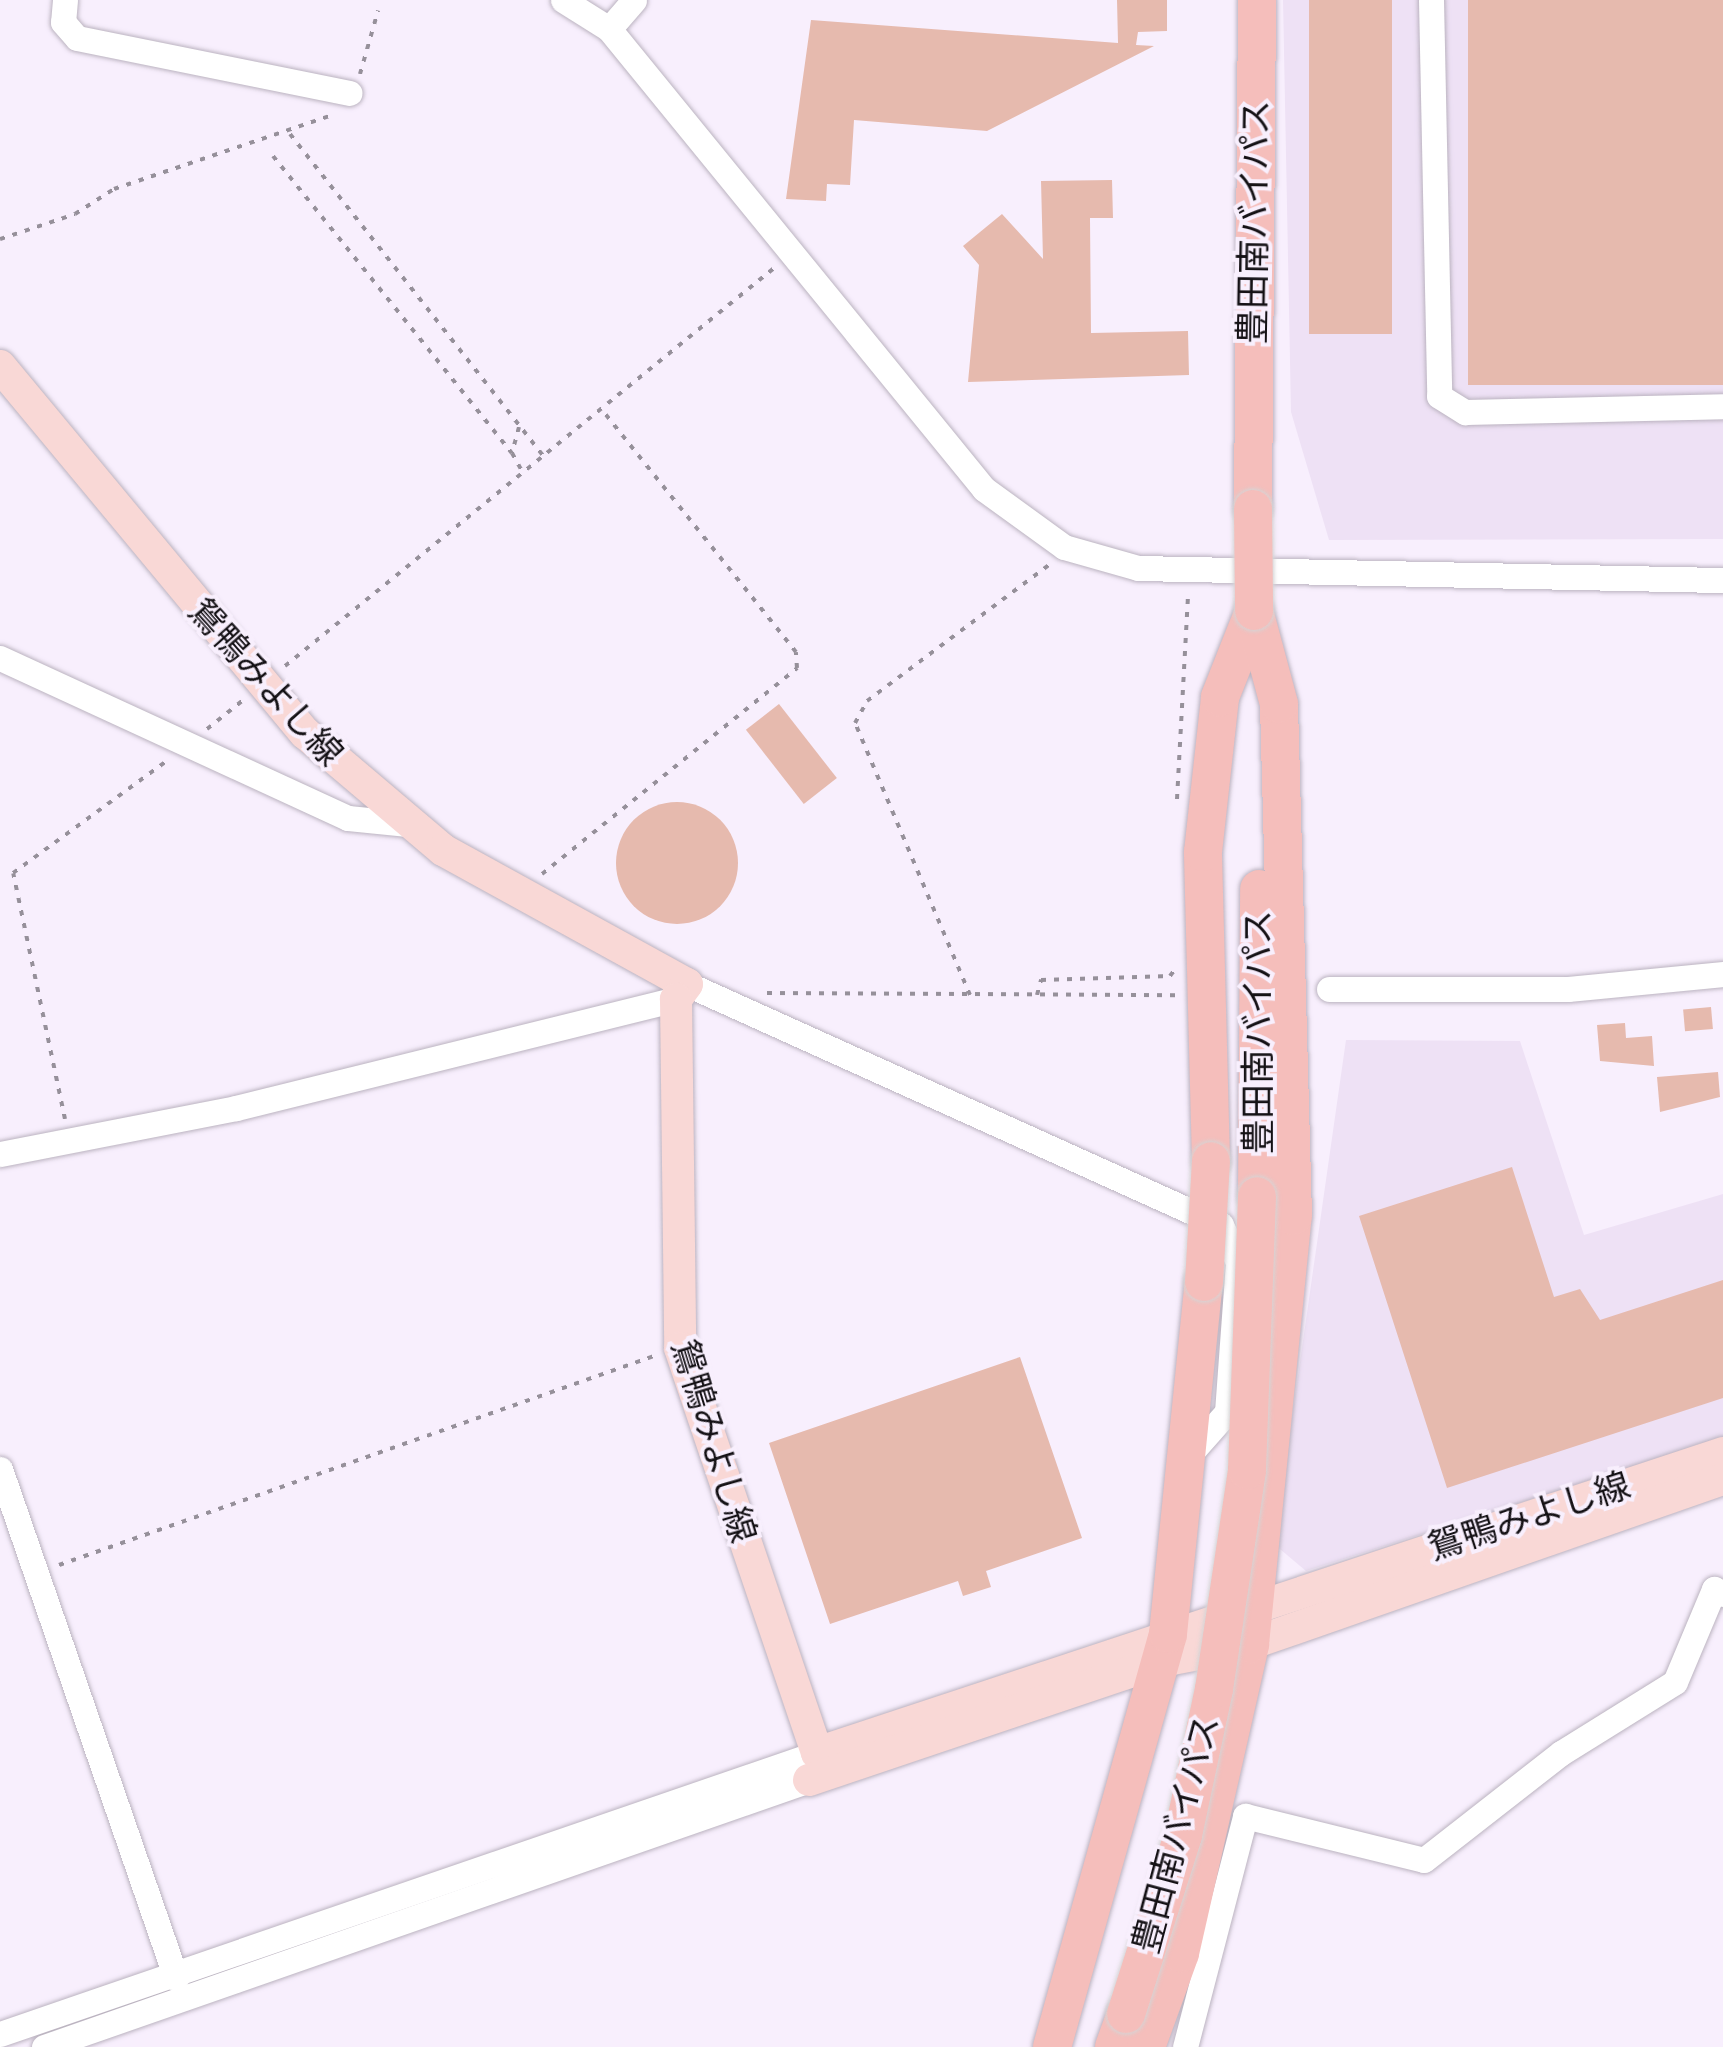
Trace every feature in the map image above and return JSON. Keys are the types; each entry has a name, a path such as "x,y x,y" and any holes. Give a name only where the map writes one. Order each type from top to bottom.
{"highway":[{"name":"豊田南バイパス","path":"1120,2030 1183,1835 1214,1689 1246,1470 1257,1196 1253,509 1257,3"},
{"path":"1052,2047 1165,1647 1204,1282 1211,1161 1203,852 1220,697 1254,611"},
{"path":"1146,2047 1180,1953 1250,1644 1273,1464 1293,1216 1279,704 1254,611"}],"main road":[{"name":"鴛鴨みよし線","path":"0,366 263,684 408,824 517,894 682,991 680,1348 813,1766 1165,1647 1256,1604 1723,1454"},
{"name":"鴛鴨みよし線","path":"1165,1647 1250,1644 1723,1479"}],"street":[{"path":"66,0 63,22 77,38 349,93"},
{"path":"563,0 609,29 984,490 1064,546 1138,568 1723,580"},
{"path":"609,29 634,0"},
{"path":"1431,0 1439,396 1465,412 1723,406"},
{"path":"0,658 348,818 408,824"},
{"path":"1330,990 1568,988 1723,974"},
{"path":"0,1154 70,1141 682,991 747,1003 1221,1225 1238,1262 1226,1412 1186,1460"},
{"path":"1230,1380 1273,1464"},
{"path":"0,1469 176,1978"},
{"path":"1185,2047 1245,1816 1424,1860 1561,1753 1676,1682 1714,1590 1723,1594"},
{"path":"0,2034 813,1766"},
{"path":"44,2047 813,1766"},
{"path":"1158,2047 1180,1953"},
{"path":"0,2014 106,2047"}],"path":[{"path":"0,239 75,214 114,189 330,118 349,93 378,11"},
{"path":"290,134 543,456"},
{"path":"273,156 512,453 523,473"},
{"path":"70,1141 13,873 187,745 793,253"},
{"path":"517,894 797,668 796,652 601,409"},
{"path":"512,453 520,427"},
{"path":"970,995 855,723 868,701 1036,581 1064,546"},
{"path":"1178,816 1190,569"},
{"path":"1037,994 1041,980 1170,976 1178,965"},
{"path":"747,1003 762,994 1187,995"},
{"path":"36,1573 680,1348"}],"shaded area":[{"path":"1283,0 1723,0 1723,539 1329,540 1291,412"},
{"path":"1346,1040 1520,1041 1584,1235 1723,1194 1723,1438 1306,1571 1274,1544"}],"building":[{"path":"1117,0 1167,0 1167,31 1138,32 1136,45 1154,46 987,131 854,120 850,185 827,184 826,201 786,199 811,20 1118,43"},
{"path":"1309,0 1392,0 1392,334 1309,334"},
{"path":"1468,0 1723,0 1723,385 1468,385"},
{"path":"1112,180 1113,218 1090,218 1091,333 1188,331 1189,375 968,382 979,265 963,246 1002,214 1043,259 1041,181"},
{"path":"779,704 837,778 804,804 746,730"},
{"path":"677,802 700,807 720,820 733,840 738,863 733,886 720,906 700,919 677,924 654,919 634,906 621,886 616,863 621,840 634,820 654,807"},
{"path":"1711,1007 1713,1029 1685,1031 1683,1009"},
{"path":"1625,1023 1626,1038 1652,1036 1654,1066 1600,1061 1597,1025"},
{"path":"1718,1072 1720,1097 1660,1112 1657,1077"},
{"path":"1512,1167 1554,1297 1580,1289 1600,1320 1723,1280 1723,1398 1447,1488 1359,1216"},
{"path":"1020,1357 1082,1538 986,1571 991,1587 963,1596 958,1581 830,1624 769,1443"}]}
